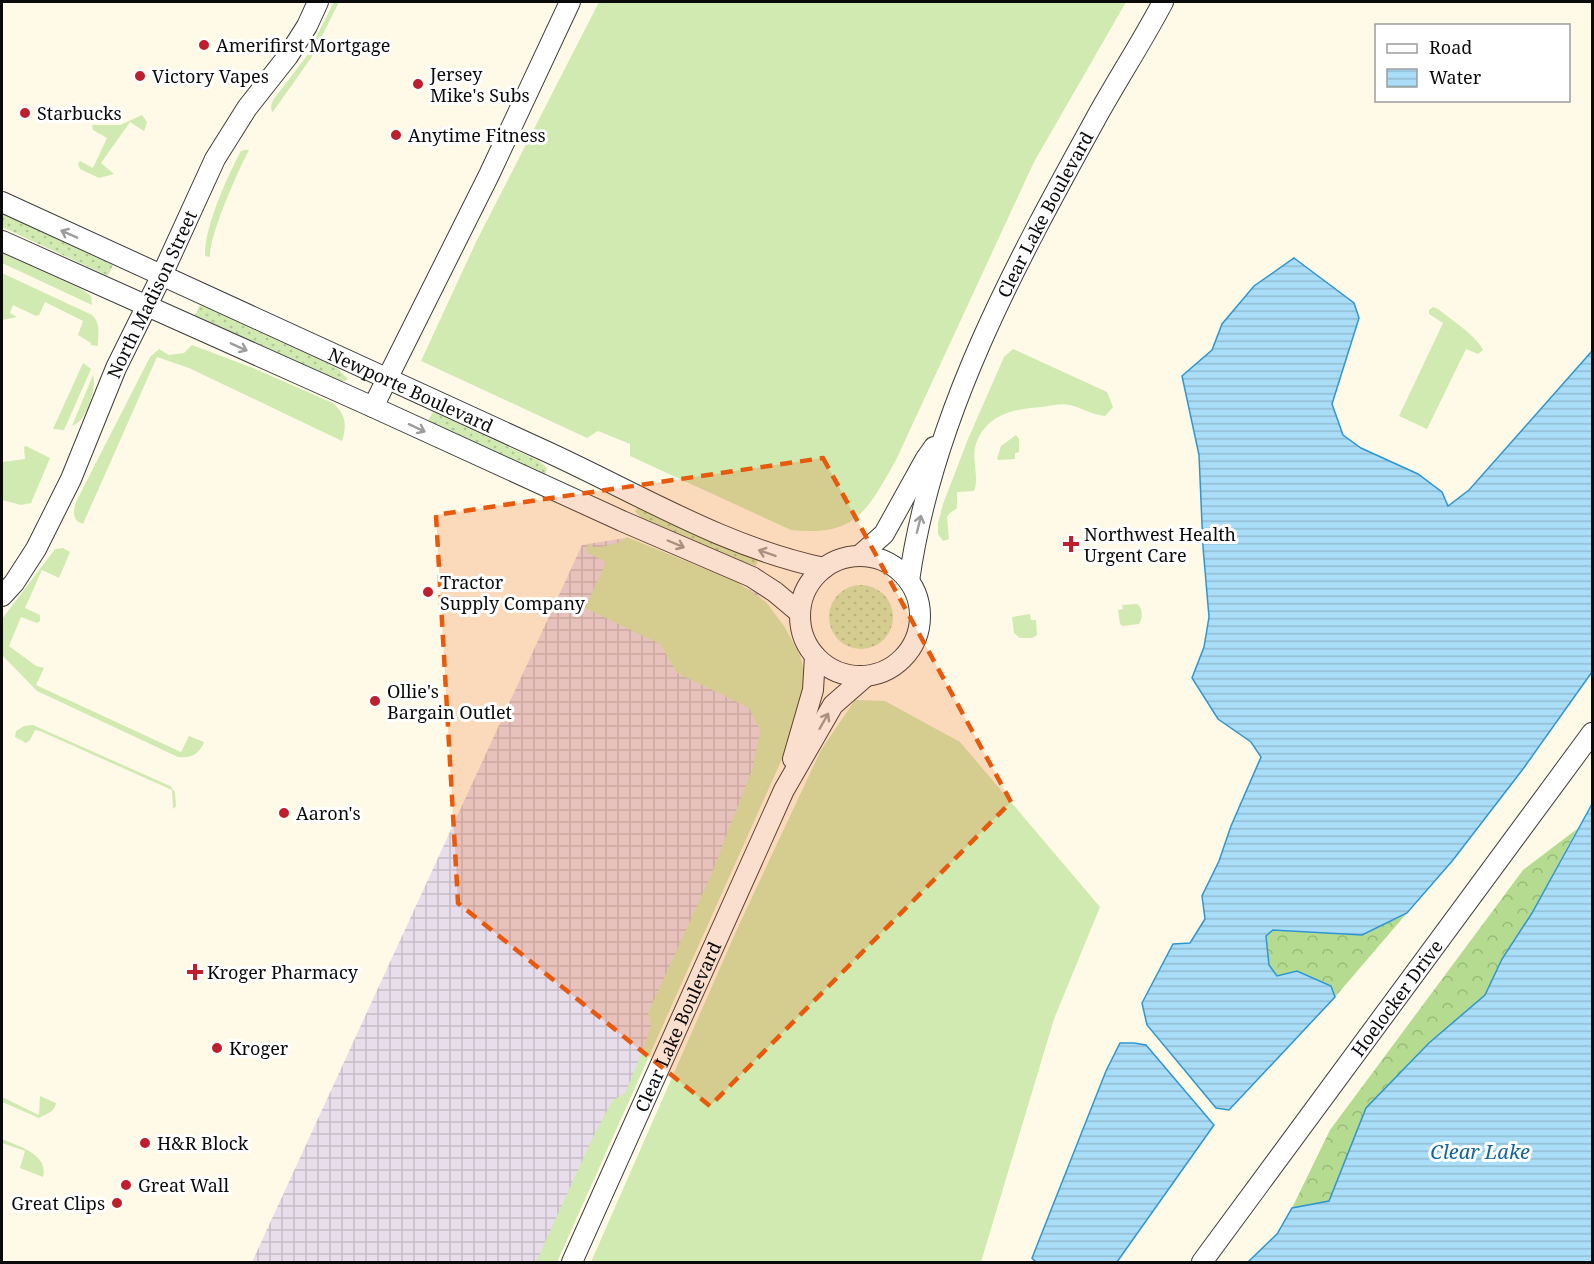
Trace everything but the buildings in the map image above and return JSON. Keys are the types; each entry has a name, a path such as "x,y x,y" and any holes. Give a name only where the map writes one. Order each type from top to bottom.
{"street":[{"name":"North Madison Street","path":"2,596 14,583 36,549 71,479 116,369 215,159 247,108 288,56 307,26 318,2"},
{"path":"373,407 489,175 570,2"},
{"name":"Clear Lake Boulevard","path":"909,581 915,540 943,435 990,322 1019,262 1096,119 1163,2"},
{"name":"Newporte Boulevard","path":"2,202 161,277 559,457 713,532 765,554 824,568"},
{"name":"Newporte Boulevard","path":"2,241 586,505 752,577 800,613"},
{"name":"Clear Lake Boulevard","path":"859,556 884,534 925,460 943,435"},
{"path":"586,505 598,477"},
{"path":"859,556 873,557 899,570 915,591 920,612 918,634 905,657 893,667 865,677 846,675 829,668 815,656 806,643 801,628 800,613 807,588 824,568 840,559 859,556"},
{"name":"Clear Lake Boulevard","path":"784,790 813,690 815,656"},
{"name":"Clear Lake Boulevard","path":"572,1263 784,790 833,705 865,677"},
{"name":"Hoelocker Drive","path":"1202,1263 1593,733"}],"highlighted area":[{"path":"823,458 1011,802 710,1106 458,903 436,515"}],"shaded area":[{"path":"625,538 757,593 792,642 804,690 557,1262 252,1262 582,545"}],"green space":[{"path":"334,2 339,2 311,58 272,113 273,100 306,57"},
{"path":"599,2 1126,2 1034,162 896,460 867,506 857,517 845,524 831,529 813,531 791,530 630,456 630,444 598,431 587,438 421,361 476,242"},
{"path":"142,115 147,122 144,131 130,122 101,163 114,174 99,178 80,169 78,164 80,161 93,168 107,138 93,130 92,125 120,125"},
{"path":"249,150 219,219 210,257 205,256 208,231 217,203 241,151"},
{"path":"2,214 113,265 108,276 2,227"},
{"path":"2,253 81,289 91,296 92,305 2,263"},
{"path":"2,273 92,315 98,326 98,346 91,345 78,335 83,321 45,302 39,315 36,316 13,305 10,313 17,317 2,320"},
{"path":"200,305 337,368 348,379 341,382 195,315"},
{"path":"1433,307 1469,334 1483,350 1478,354 1466,349 1427,429 1399,416 1443,323 1429,314 1429,310"},
{"path":"192,345 253,368 333,403 341,412 344,421 345,430 342,441 189,368 157,357 83,524 79,523 74,515 76,502 150,357 159,349 169,355 184,353"},
{"path":"1013,349 1107,392 1113,407 1105,416 1067,404 1060,404 1013,411 996,418 982,432 975,447 976,485 974,491 957,492 957,508 947,517 949,539 943,541 938,534 938,523 943,504 968,439 1004,357"},
{"path":"83,363 91,369 64,430 53,429"},
{"path":"93,375 92,396 86,412 72,426"},
{"path":"433,412 539,461 547,468 546,474 543,475 428,421"},
{"path":"1016,435 1019,439 1019,452 1015,453 1015,459 997,459 1001,446"},
{"path":"24,447 50,458 31,503 21,505 2,500 2,462 25,459"},
{"path":"638,507 758,560 756,566 691,543 656,527 635,511"},
{"path":"627,537 737,582 766,602 784,626 800,655 804,671 803,703 786,750 557,1262 536,1262 592,1139 612,1101 625,1093 651,1025 648,1013 711,875 753,767 760,730 749,708 677,673 660,644 585,608 606,562 586,552 588,543 596,548 618,543"},
{"path":"63,548 70,552 59,578 42,570 25,608 40,615 40,621 37,623 21,617 9,646 36,666 44,668 36,685 181,752 189,736 204,742 194,755 178,757 37,691 2,655 2,619 55,549"},
{"path":"855,585 867,585 884,594 891,605 893,617 891,629 884,640 867,649 855,649 843,644 834,635 829,623 829,611 834,599 843,590"},
{"path":"1137,604 1142,613 1139,624 1123,626 1120,624 1118,610 1123,609 1122,605"},
{"path":"1030,614 1031,620 1036,620 1037,635 1032,638 1020,638 1014,633 1012,617"},
{"path":"855,700 885,701 960,742 1100,907 1054,1019 981,1262 591,1262 738,927 821,750"},
{"path":"33,725 170,786 175,792 176,806 173,809 172,790 40,731 35,730 26,743 15,737 16,731 24,726"},
{"path":"1577,829 1532,913 1502,959 1485,995 1429,1043 1366,1108 1329,1201 1292,1208 1330,1130 1523,870"},
{"path":"1407,913 1335,997 1331,986 1277,976 1269,965 1265,937 1273,930 1362,935"},
{"path":"40,1096 56,1103 52,1111 39,1118 2,1102 2,1097 39,1115"},
{"path":"2,1139 24,1148 37,1157 44,1169 43,1177 20,1168 25,1151 2,1143"}],"water":[{"path":"1294,258 1354,303 1359,318 1332,404 1343,435 1361,448 1418,474 1442,492 1448,506 1469,490 1592,351 1592,672 1523,769 1453,860 1407,913 1362,935 1273,930 1266,936 1269,965 1277,976 1297,971 1331,986 1335,997 1229,1110 1216,1108 1147,1025 1142,1003 1173,944 1190,943 1205,919 1202,896 1219,861 1231,826 1261,757 1251,742 1218,719 1192,678 1204,647 1209,617 1199,455 1182,376 1212,350 1222,324 1254,286"},
{"name":"Clear Lake","path":"1592,804 1592,1262 1248,1262 1277,1234 1292,1208 1329,1201 1366,1108 1429,1043 1485,995 1502,959 1532,913"},
{"path":"1120,1043 1146,1045 1214,1125 1117,1262 1036,1262 1032,1258 1106,1071"}],"place":[{"name":"Amerifirst Mortgage","path":"204,45"},
{"name":"Victory Vapes","path":"140,76"},
{"name":"Jersey Mike's Subs","path":"418,84"},
{"name":"Starbucks","path":"25,113"},
{"name":"Anytime Fitness","path":"396,135"},
{"name":"Northwest Health Urgent Care","path":"1071,544"},
{"name":"Tractor Supply Company","path":"428,592"},
{"name":"Ollie's Bargain Outlet","path":"375,701"},
{"name":"Aaron's","path":"284,813"},
{"name":"Kroger Pharmacy","path":"195,972"},
{"name":"Kroger","path":"217,1048"},
{"name":"H&R Block","path":"145,1143"},
{"name":"Great Wall","path":"126,1185"},
{"name":"Great Clips","path":"117,1203"}]}
